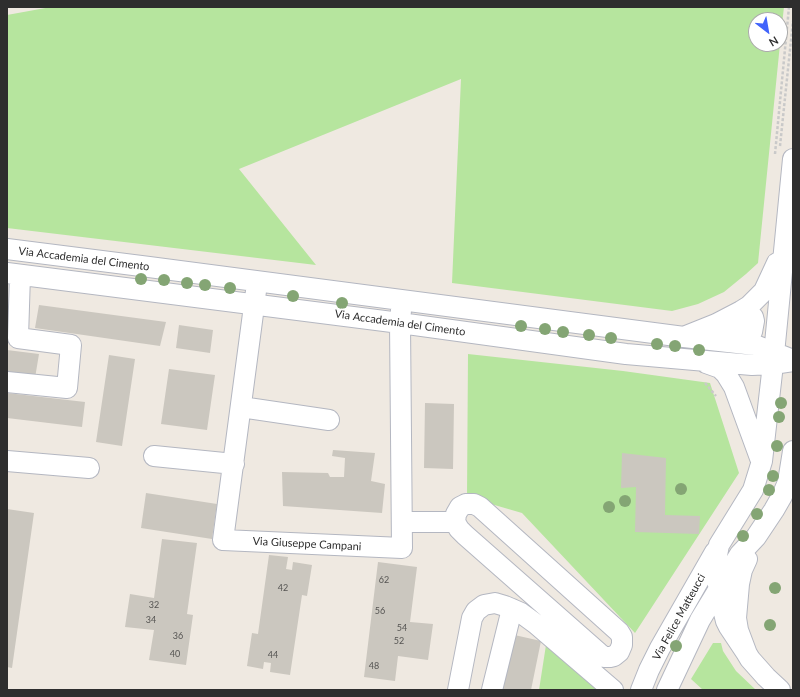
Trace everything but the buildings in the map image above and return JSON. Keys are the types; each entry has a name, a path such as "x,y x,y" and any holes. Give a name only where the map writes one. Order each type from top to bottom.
{"street":[{"name":"Via Felice Matteucci","path":"641,690 660,648 719,545 753,490 762,461 784,247 784,158"},
{"name":"Via Accademia del Cimento","path":"684,337 716,324 749,306 764,291 784,247"},
{"name":"Via Accademia del Cimento","path":"8,249 755,345 773,358"},
{"path":"7,382 67,388 71,345 18,338 8,249"},
{"name":"Via Accademia del Cimento","path":"10,274 254,304 626,354 752,365 773,358 793,360"},
{"name":"Via Giuseppe Campani","path":"257,281 223,540 402,548 400,323 402,300"},
{"path":"582,332 750,353 749,367 581,339 582,332"},
{"path":"687,359 711,364 720,368 726,374 734,387 762,461"},
{"path":"241,407 329,420"},
{"name":"Via Felice Matteucci","path":"671,688 700,620 740,554 756,537 778,505 786,489 793,451"},
{"path":"154,456 234,464"},
{"path":"7,461 89,468"},
{"path":"466,504 474,504 480,507 619,632 622,637 622,645 619,652 610,657 599,653 465,535 455,522 456,514 460,507 466,504"},
{"path":"402,522 455,522"},
{"path":"756,537 742,570 739,584 737,610 738,630 747,654 755,665 780,690"},
{"name":"Via Felice Matteucci","path":"719,545 715,570 722,609 728,626 747,654"},
{"path":"458,690 472,618 476,611 484,606 495,604 506,606 521,613 613,690"},
{"path":"492,690 512,609"},
{"name":"Via Felice Matteucci","path":"691,639 717,623 723,622 728,626"},
{"path":"651,666 671,688"}],"path":[{"path":"784,158 789,7"},
{"path":"703,381 717,396"}],"green space":[{"path":"51,7 784,7 783,12 748,12 748,52 779,52 758,263 724,292 698,304 672,311 452,283 461,79 239,169 316,265 7,228 7,15"},
{"path":"468,354 623,371 710,383 739,473 635,633 522,513 467,497"},
{"path":"713,643 721,643 723,651 736,671 756,690 703,690 691,679"},
{"path":"546,645 601,690 539,690"}]}
